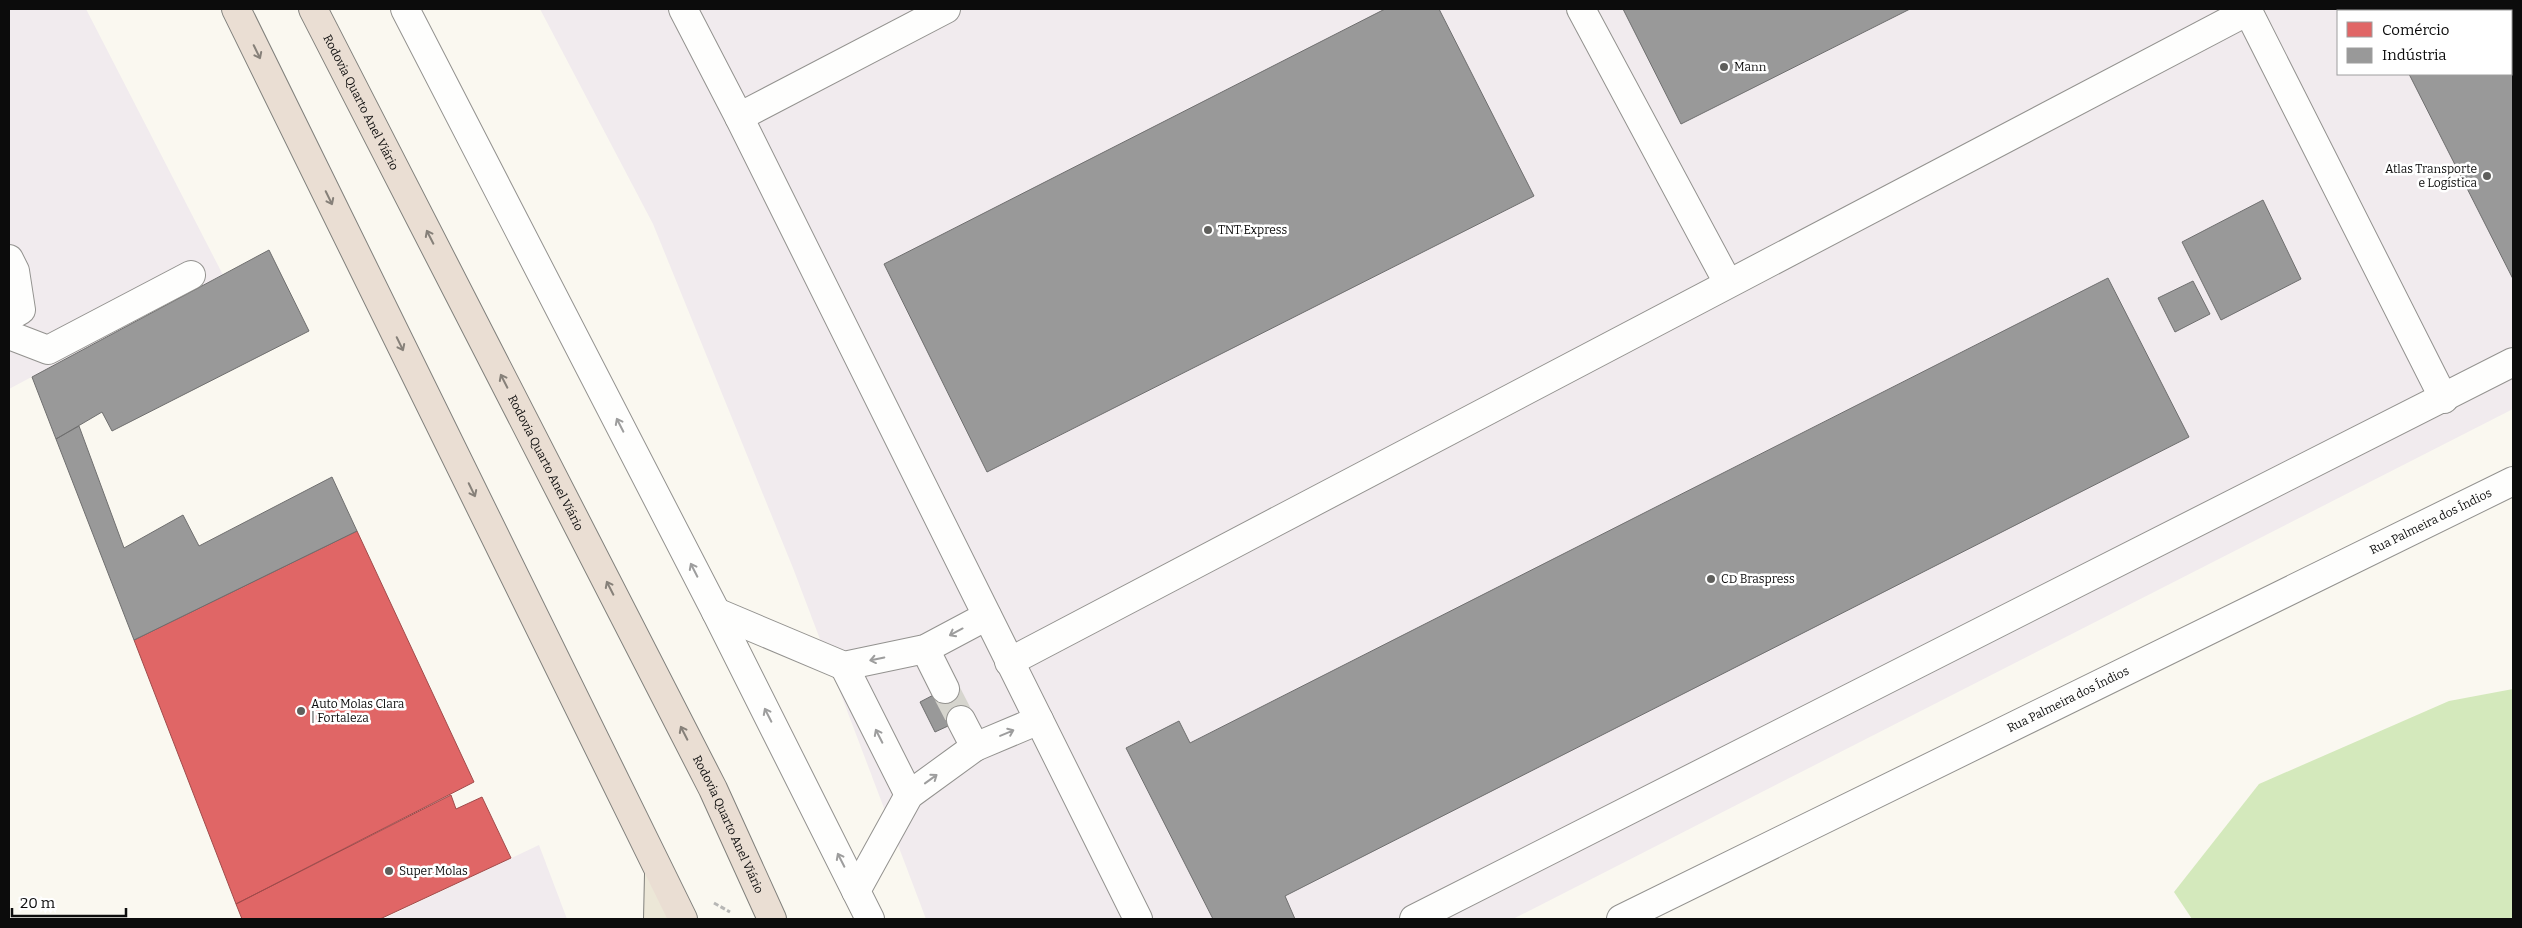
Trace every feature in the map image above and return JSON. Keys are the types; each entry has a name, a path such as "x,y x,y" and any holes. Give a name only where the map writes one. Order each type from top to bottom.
{"highway":[{"path":"236,9 659,874 683,919"},
{"name":"Rodovia Quarto Anel Viário","path":"313,9 713,788 772,919"}],"main road":[{"path":"658,919 659,874"}],"street":[{"path":"405,9 716,612 870,919"},
{"path":"683,9 739,117 987,616 1008,662 1138,919"},
{"path":"739,117 946,9"},
{"path":"1581,9 1728,283"},
{"path":"1008,662 2248,10 2444,399"},
{"path":"9,259 15,271 21,310 9,317"},
{"path":"9,335 48,350 191,275"},
{"path":"1414,919 2444,399 2513,362"},
{"name":"Rua Palmeira dos Índios","path":"1621,919 2513,481"},
{"path":"716,612 844,666 925,649 987,616"},
{"path":"925,649 945,689"},
{"path":"844,666 909,795"},
{"path":"960,720 975,747"},
{"path":"856,891 909,795 975,747 1039,720"}],"shaded area":[{"path":"9,9 86,9 223,275 9,389"},
{"path":"540,9 2513,9 2513,409 1513,919 926,919 793,568 653,224"},
{"path":"539,845 567,919 383,919"}],"green space":[{"path":"2513,689 2513,919 2192,919 2174,892 2259,784 2449,701"}],"building: Comércio":[{"name":"Auto Molas Clara | Fortaleza","path":"357,531 474,782 236,904 134,640"},
{"path":"451,795 456,809 482,797 511,858 380,919 242,919 236,904"}],"building: Indústria":[{"name":"TNT Express","path":"1385,9 1439,9 1534,196 987,472 884,264"},
{"name":"Mann","path":"1623,9 1910,9 1681,124"},
{"name":"Atlas Transporte e Logística","path":"2513,9 2513,279 2410,75 2512,75 2512,10 2376,10"},
{"path":"2263,200 2301,279 2221,320 2182,242"},
{"path":"269,250 309,331 112,431 102,412 56,439 32,377"},
{"name":"CD Braspress","path":"2108,278 2189,437 1285,896 1295,919 1213,919 1126,748 1179,721 1190,743"},
{"path":"2193,281 2210,314 2175,332 2158,298"},
{"path":"79,426 124,548 183,515 199,546 332,477 357,531 134,640 56,439"},
{"path":"945,689 957,691 966,709 961,720 935,732 920,702"}],"tunnel":[{"path":"945,689 961,720"}],"place":[{"name":"Mann","path":"1724,67"},
{"name":"Atlas Transporte e Logística","path":"2487,176"},
{"name":"TNT Express","path":"1208,230"},
{"name":"CD Braspress","path":"1711,579"},
{"name":"Auto Molas Clara | Fortaleza","path":"301,711"},
{"name":"Super Molas","path":"389,871"}]}
